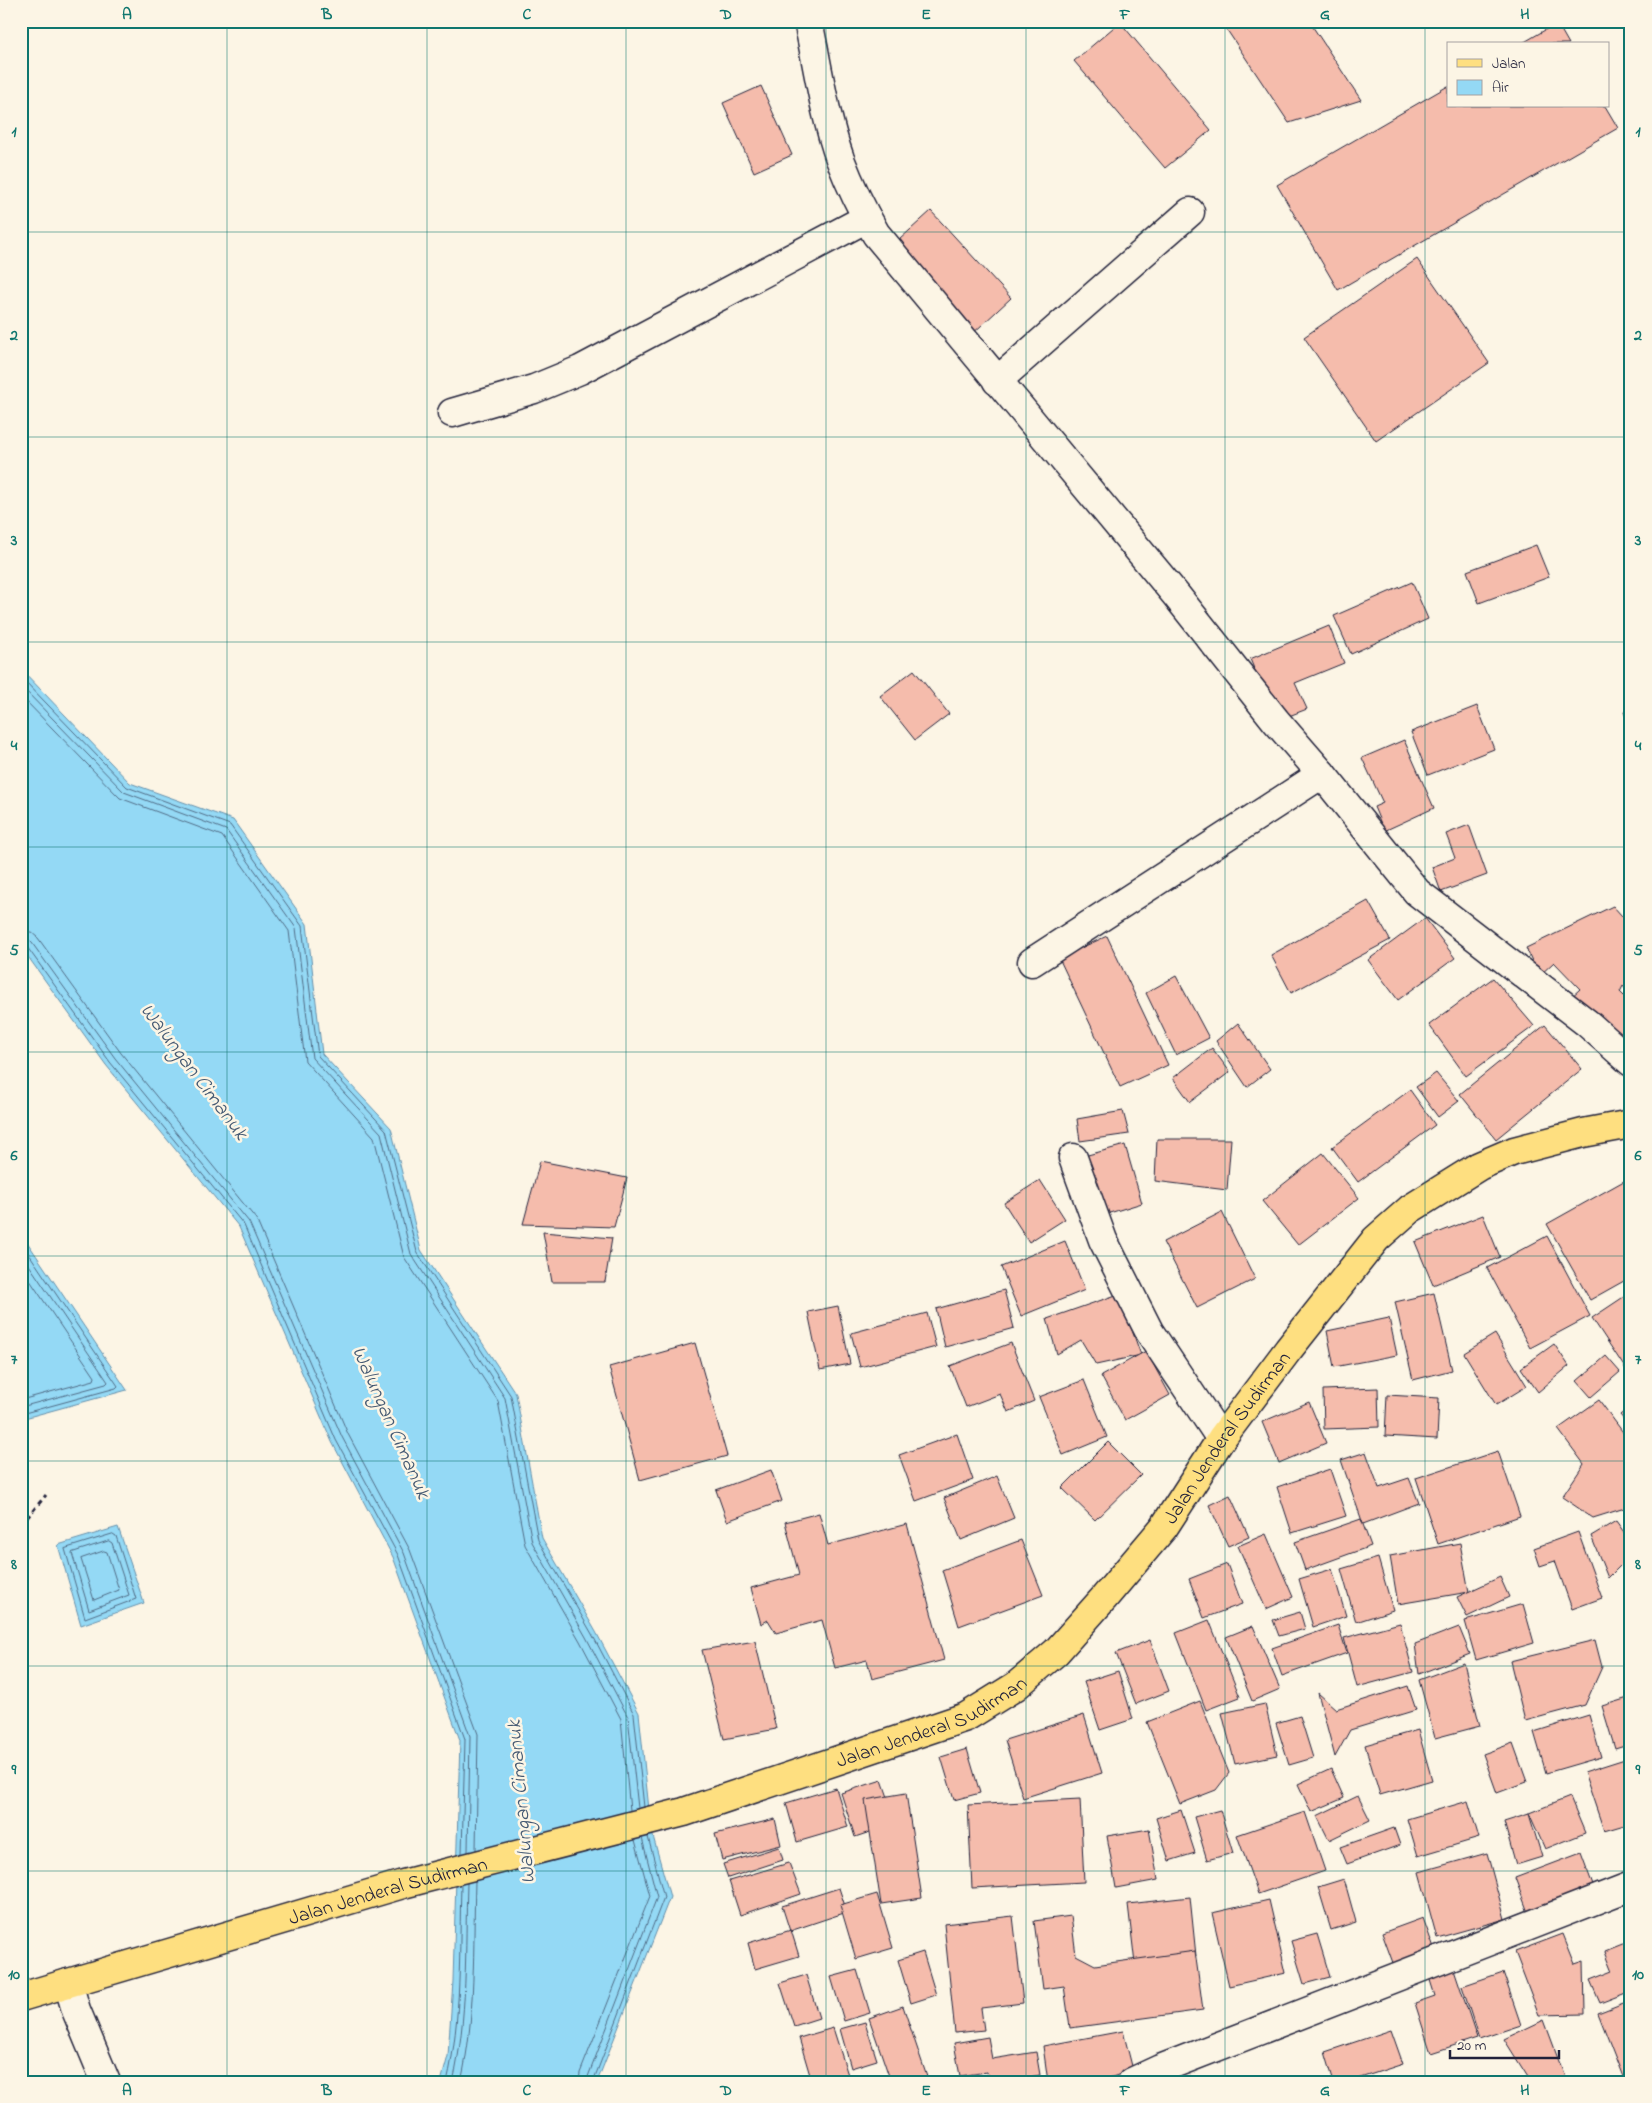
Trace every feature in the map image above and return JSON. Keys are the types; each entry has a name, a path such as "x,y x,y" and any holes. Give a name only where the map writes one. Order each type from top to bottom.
{"main road":[{"name":"Jalan Jenderal Sudirman","path":"21,1997 402,1884 684,1812 966,1717 1016,1686 1056,1652 1104,1598 1164,1527 1221,1439 1376,1240 1410,1209 1480,1166 1514,1151 1583,1133 1631,1124"}],"street":[{"path":"808,21 828,118 835,142 856,199 876,234 996,381 1176,595 1276,721 1322,774 1417,892 1587,1023 1631,1062"},
{"path":"996,381 1190,212"},
{"path":"452,413 534,389 580,370 867,218"},
{"path":"1032,962 1322,774"},
{"path":"1073,1158 1103,1240 1148,1331 1221,1439"},
{"path":"1132,2082 1160,2069 1631,1886"},
{"path":"68,1983 76,2010 106,2082"}],"path":[{"path":"21,1525 46,1495"}],"water":[{"name":"Walungan Cimanuk","path":"21,669 130,783 233,820 307,924 322,1054 391,1128 421,1250 516,1394 542,1538 596,1632 639,1713 651,1829 670,1897 597,2082 441,2082 448,2056 453,1981 460,1740 393,1557 332,1442 239,1227 106,1065 21,947"},
{"path":"21,1233 127,1390 21,1419"},
{"path":"118,1527 144,1603 81,1625 58,1545"}],"building":[{"path":"1221,21 1309,21 1361,100 1289,123"},
{"path":"1120,22 1211,130 1165,168 1074,61"},
{"path":"1557,23 1568,42 1524,42"},
{"path":"761,86 792,155 754,172 723,103"},
{"path":"1447,87 1447,108 1606,108 1618,128 1338,290 1277,185"},
{"path":"931,211 1011,298 969,337 889,249"},
{"path":"1417,259 1489,363 1376,441 1304,337"},
{"path":"1536,545 1549,577 1479,603 1467,571"},
{"path":"1412,582 1428,619 1351,654 1334,616"},
{"path":"1329,626 1344,663 1295,683 1307,709 1276,721 1250,659"},
{"path":"914,670 949,714 915,740 880,696"},
{"path":"1477,706 1494,749 1428,775 1411,732"},
{"path":"1631,709 1631,730 1624,712"},
{"path":"1404,740 1434,808 1384,831 1374,807 1383,803 1362,758"},
{"path":"1469,825 1487,875 1441,892 1432,867 1455,858 1446,834"},
{"path":"1368,901 1390,940 1291,993 1271,955"},
{"path":"1613,906 1631,926 1631,995 1623,986 1620,992 1631,1003 1631,1028 1613,1045 1569,999 1580,989 1554,962 1539,976 1526,948"},
{"path":"1425,918 1455,958 1398,1000 1368,960"},
{"path":"1107,936 1168,1065 1120,1087 1059,958"},
{"path":"1176,976 1209,1038 1176,1055 1146,993"},
{"path":"1493,978 1534,1026 1466,1076 1429,1025"},
{"path":"1238,1023 1270,1069 1247,1087 1216,1041"},
{"path":"1545,1025 1582,1069 1496,1139 1460,1094"},
{"path":"1212,1048 1230,1072 1190,1102 1173,1078"},
{"path":"1436,1073 1459,1101 1438,1117 1416,1087"},
{"path":"1410,1090 1435,1125 1358,1182 1332,1147"},
{"path":"1123,1111 1129,1134 1080,1141 1077,1119"},
{"path":"1157,1139 1231,1139 1227,1190 1155,1181"},
{"path":"1125,1145 1142,1203 1103,1215 1084,1156"},
{"path":"1323,1153 1359,1198 1298,1245 1262,1201"},
{"path":"540,1161 627,1178 614,1227 523,1224"},
{"path":"1631,1177 1631,1277 1590,1300 1547,1224"},
{"path":"1040,1180 1065,1219 1029,1242 1004,1203"},
{"path":"1222,1212 1255,1279 1197,1308 1163,1242"},
{"path":"1483,1215 1500,1257 1433,1285 1415,1242"},
{"path":"543,1232 612,1238 605,1282 552,1282"},
{"path":"1547,1236 1590,1316 1530,1348 1487,1268"},
{"path":"1065,1241 1085,1290 1021,1316 1001,1267"},
{"path":"1004,1290 1014,1328 945,1347 936,1309"},
{"path":"1631,1292 1631,1369 1627,1371 1592,1318"},
{"path":"1434,1293 1452,1370 1413,1380 1395,1302"},
{"path":"1119,1294 1141,1355 1096,1365 1081,1340 1057,1354 1047,1319"},
{"path":"838,1306 850,1364 820,1370 808,1312"},
{"path":"927,1313 936,1347 860,1367 851,1333"},
{"path":"1389,1318 1397,1355 1334,1367 1327,1331"},
{"path":"1495,1334 1527,1386 1496,1405 1464,1353"},
{"path":"695,1343 727,1456 640,1480 609,1367"},
{"path":"1011,1343 1034,1401 1008,1412 1000,1394 966,1407 950,1366"},
{"path":"1554,1344 1569,1366 1538,1392 1521,1368"},
{"path":"1146,1351 1170,1395 1125,1420 1101,1376"},
{"path":"1606,1356 1620,1372 1591,1397 1577,1381"},
{"path":"1084,1380 1107,1437 1063,1455 1039,1397"},
{"path":"1378,1388 1379,1427 1324,1429 1323,1390"},
{"path":"1387,1395 1439,1398 1437,1439 1385,1436"},
{"path":"1599,1400 1631,1443 1631,1511 1628,1507 1593,1518 1562,1497 1584,1464 1558,1429"},
{"path":"1309,1402 1326,1443 1279,1463 1262,1422"},
{"path":"1631,1406 1631,1428 1620,1415"},
{"path":"957,1434 973,1480 916,1501 899,1455"},
{"path":"1108,1442 1141,1475 1095,1520 1062,1488"},
{"path":"1498,1451 1520,1516 1438,1544 1416,1478"},
{"path":"1366,1452 1379,1488 1409,1478 1419,1503 1363,1524 1341,1460"},
{"path":"1330,1469 1346,1516 1292,1533 1277,1487"},
{"path":"771,1470 782,1501 727,1521 716,1490"},
{"path":"997,1476 1014,1518 961,1540 944,1498"},
{"path":"1230,1495 1249,1537 1228,1546 1209,1505"},
{"path":"819,1513 828,1545 907,1524 944,1660 872,1679 867,1660 835,1668 822,1620 776,1633 768,1620 761,1624 751,1588 799,1575 785,1522"},
{"path":"1361,1519 1371,1546 1305,1570 1295,1542"},
{"path":"1616,1521 1631,1542 1631,1555 1608,1578 1591,1536"},
{"path":"1578,1532 1602,1598 1572,1609 1555,1561 1540,1566 1534,1548"},
{"path":"1266,1534 1293,1597 1266,1609 1238,1546"},
{"path":"1021,1540 1043,1595 959,1626 942,1570"},
{"path":"1460,1543 1469,1592 1398,1604 1390,1556"},
{"path":"1378,1558 1393,1610 1356,1622 1341,1569"},
{"path":"1227,1564 1242,1604 1204,1618 1189,1579"},
{"path":"1332,1569 1346,1616 1313,1627 1299,1579"},
{"path":"1500,1577 1509,1597 1467,1617 1457,1597"},
{"path":"1523,1604 1534,1643 1476,1660 1465,1621"},
{"path":"1300,1612 1305,1629 1279,1636 1273,1620"},
{"path":"1209,1620 1240,1697 1206,1710 1176,1633"},
{"path":"1400,1623 1413,1672 1357,1687 1344,1638"},
{"path":"1338,1625 1347,1653 1282,1676 1272,1648"},
{"path":"1253,1626 1280,1689 1252,1701 1226,1637"},
{"path":"1459,1627 1470,1654 1419,1674 1415,1644"},
{"path":"1150,1640 1169,1691 1136,1704 1116,1653"},
{"path":"1595,1640 1602,1667 1585,1705 1525,1721 1510,1661"},
{"path":"755,1641 776,1729 724,1739 702,1650"},
{"path":"1464,1663 1480,1726 1435,1738 1419,1680"},
{"path":"1118,1671 1133,1719 1100,1730 1084,1682"},
{"path":"1408,1686 1416,1710 1350,1730 1335,1757 1318,1693 1336,1709"},
{"path":"1628,1698 1631,1709 1631,1744 1615,1749 1602,1706"},
{"path":"1200,1701 1229,1773 1216,1790 1180,1804 1147,1722"},
{"path":"1265,1704 1277,1755 1235,1764 1222,1713"},
{"path":"1084,1715 1102,1773 1023,1798 1005,1740"},
{"path":"1589,1715 1601,1757 1546,1773 1534,1732"},
{"path":"1300,1716 1313,1758 1289,1765 1276,1723"},
{"path":"1418,1730 1432,1780 1380,1795 1365,1745"},
{"path":"1513,1743 1527,1782 1497,1793 1483,1754"},
{"path":"967,1749 980,1793 954,1800 941,1757"},
{"path":"1631,1757 1631,1823 1604,1831 1584,1772"},
{"path":"1331,1769 1344,1798 1311,1812 1298,1784"},
{"path":"882,1780 897,1823 855,1837 841,1793"},
{"path":"836,1788 848,1827 797,1842 786,1803"},
{"path":"906,1793 922,1898 881,1904 865,1800"},
{"path":"1358,1796 1370,1820 1329,1840 1317,1816"},
{"path":"1570,1797 1585,1833 1545,1849 1529,1813"},
{"path":"1080,1799 1084,1882 972,1888 968,1805"},
{"path":"1468,1801 1479,1838 1418,1856 1407,1819"},
{"path":"1181,1810 1195,1853 1169,1861 1156,1818"},
{"path":"1220,1810 1233,1853 1207,1860 1194,1817"},
{"path":"1305,1812 1325,1871 1258,1894 1237,1835"},
{"path":"1529,1814 1542,1857 1516,1865 1504,1822"},
{"path":"775,1819 781,1845 722,1860 715,1834"},
{"path":"1394,1828 1400,1845 1347,1864 1340,1847"},
{"path":"1149,1829 1158,1880 1116,1888 1107,1836"},
{"path":"779,1847 783,1860 728,1878 723,1864"},
{"path":"1487,1853 1505,1919 1437,1938 1419,1872"},
{"path":"1581,1853 1595,1891 1529,1915 1515,1878"},
{"path":"789,1863 801,1894 740,1915 729,1881"},
{"path":"1344,1879 1356,1922 1331,1930 1318,1887"},
{"path":"839,1888 847,1912 790,1931 782,1906"},
{"path":"877,1894 893,1948 856,1959 840,1905"},
{"path":"1190,1897 1196,1956 1135,1964 1128,1904"},
{"path":"1269,1900 1286,1973 1229,1986 1212,1913"},
{"path":"1013,1916 1023,2003 981,2008 984,2030 955,2033 944,1924"},
{"path":"1071,1916 1076,1955 1095,1965 1195,1951 1203,2010 1070,2028 1064,1986 1043,1989 1034,1921"},
{"path":"1423,1918 1437,1957 1396,1971 1382,1933"},
{"path":"791,1930 799,1956 755,1969 748,1943"},
{"path":"1317,1934 1330,1977 1304,1984 1291,1941"},
{"path":"1563,1934 1575,1964 1584,1961 1585,2014 1539,2015 1515,1952"},
{"path":"1630,1941 1631,1991 1600,2003 1590,1980 1613,1971 1605,1951"},
{"path":"923,1952 936,1995 911,2003 898,1960"},
{"path":"1454,1969 1477,2038 1431,2053 1415,2003 1435,1996 1429,1977"},
{"path":"857,1970 870,2013 844,2021 831,1977"},
{"path":"1503,1972 1521,2025 1479,2039 1462,1986"},
{"path":"806,1975 819,2018 794,2026 780,1983"},
{"path":"1631,2000 1631,2082 1625,2082 1598,2013"},
{"path":"903,2006 927,2077 912,2082 891,2082 869,2018"},
{"path":"1544,2020 1567,2082 1531,2082 1504,2039"},
{"path":"865,2022 877,2060 851,2068 840,2029"},
{"path":"833,2028 848,2075 825,2082 812,2082 799,2038"},
{"path":"1391,2030 1403,2064 1348,2082 1334,2082 1325,2052"},
{"path":"1123,2031 1133,2070 1097,2082 1048,2082 1043,2046"},
{"path":"988,2037 992,2059 1036,2052 1040,2075 1000,2082 989,2082 987,2072 960,2076 954,2043"}]}
